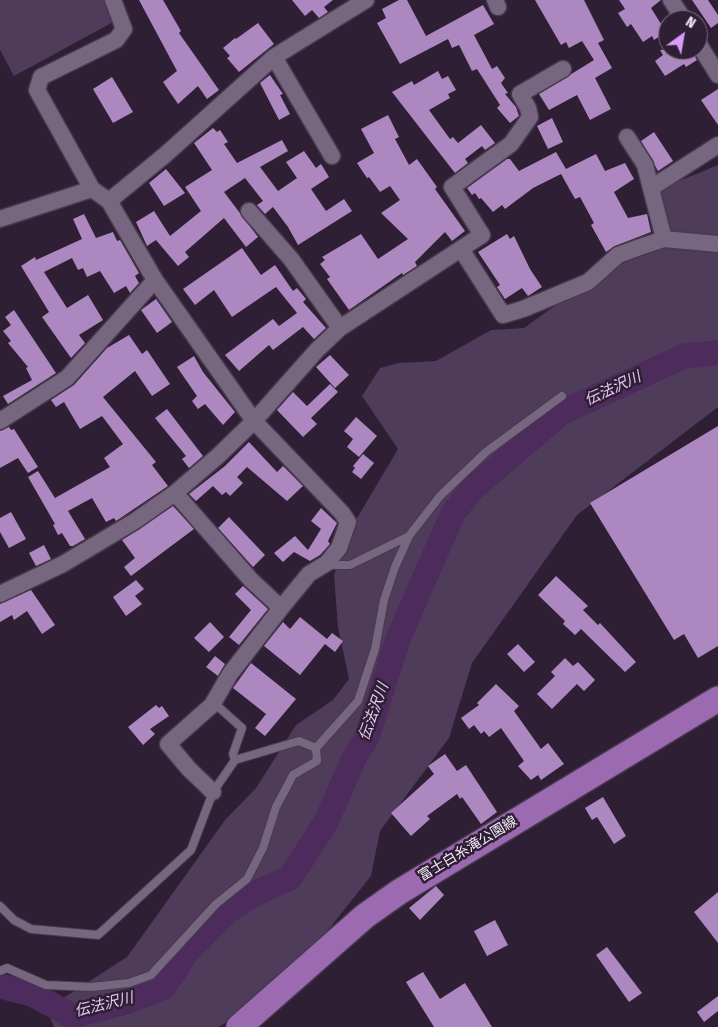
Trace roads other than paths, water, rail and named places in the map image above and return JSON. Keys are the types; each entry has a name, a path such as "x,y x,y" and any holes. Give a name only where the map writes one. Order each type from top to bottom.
{"main road":[{"name":"富士白糸滝公園線","path":"239,1027 365,916 399,892 718,699"}],"street":[{"path":"114,0 124,30 116,40 41,77 37,90 92,190 109,200 155,280 254,421 342,512 348,522 339,548 324,565 309,574 281,608 230,674 213,702 168,744 189,769 213,792"},
{"path":"109,200 165,155 274,57 366,0"},
{"path":"274,57 332,156"},
{"path":"708,59 718,75"},
{"path":"0,594 63,564 136,521 175,493 218,456 254,421 317,350 340,328 482,235 452,187 511,144 530,117 528,108 520,94 563,69"},
{"path":"627,137 646,165 664,239"},
{"path":"652,188 718,145"},
{"path":"0,219 92,190"},
{"path":"249,211 291,259 340,328"},
{"path":"461,249 503,315 523,309 588,282 618,255 664,239 718,244"},
{"path":"0,421 67,378 155,280"},
{"path":"175,493 251,580 281,608"}],"lane":[{"path":"0,971 7,968 46,985 92,987 129,983 151,975 216,904 247,880 263,848 276,808 293,775 317,761 316,748 358,701 375,649 384,600 395,567 409,536 440,496 486,452 562,396"},
{"path":"324,565 350,565 409,536"},
{"path":"213,702 242,728 233,754 235,760"},
{"path":"0,906 14,920 32,929 98,935 191,850 213,792 235,760 299,741 316,748"}],"waterway":[{"name":"伝法沢川","path":"0,986 32,994 72,1016 126,1002 164,987 187,952 228,911 256,893 290,878 326,822 353,760 367,737 398,639 453,513 472,489 561,413 684,356 718,353"}]}
